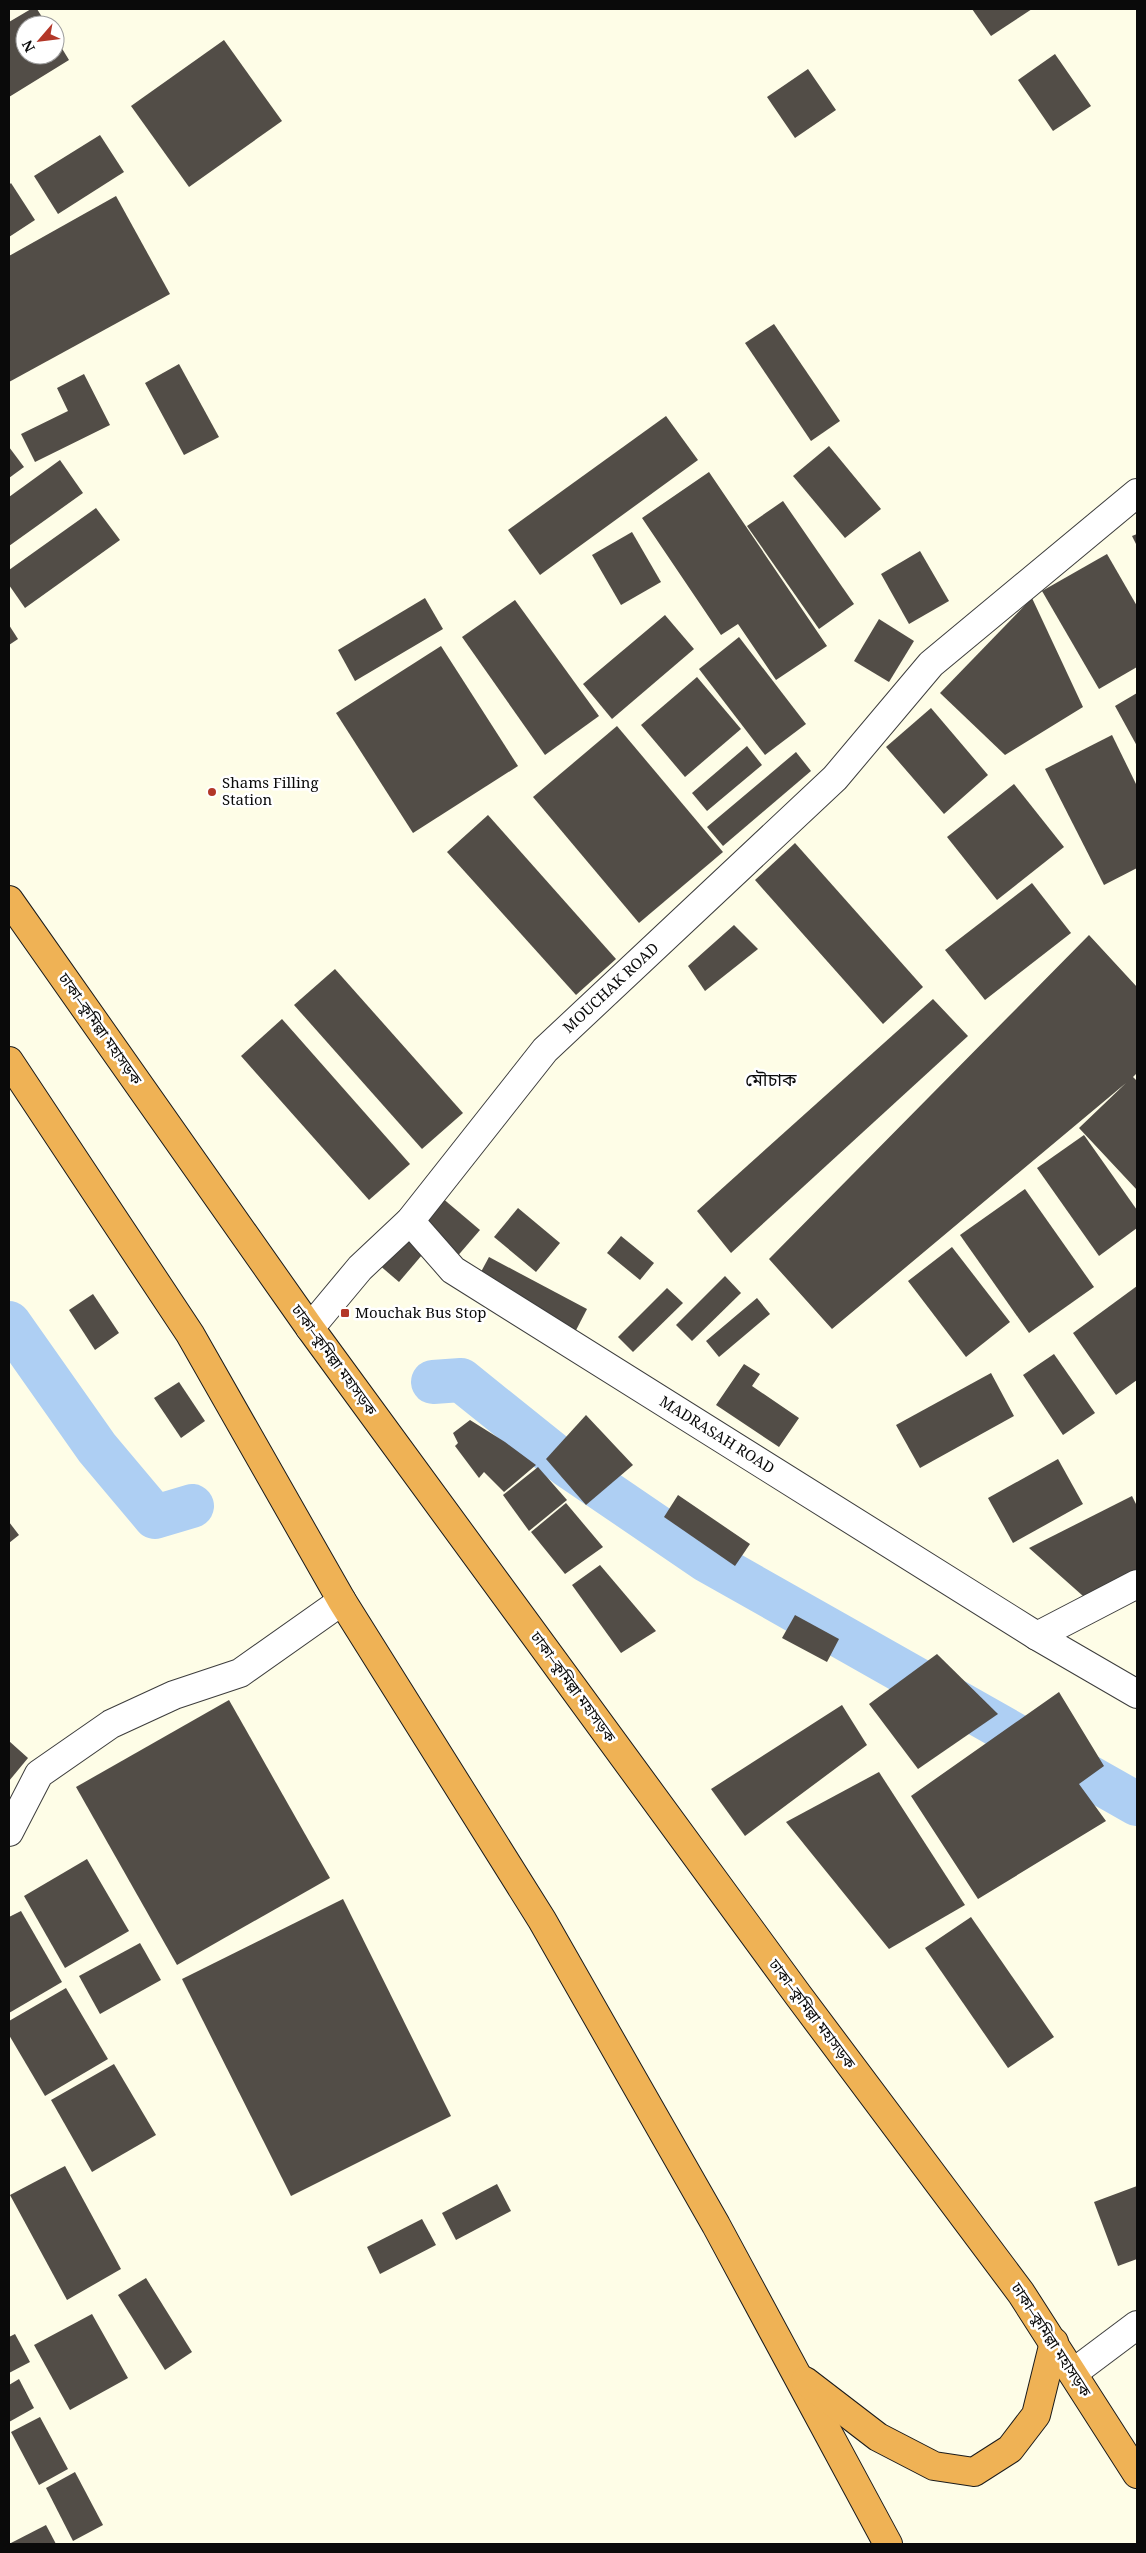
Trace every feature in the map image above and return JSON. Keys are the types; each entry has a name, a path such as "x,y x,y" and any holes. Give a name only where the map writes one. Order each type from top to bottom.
{"highway":[{"name":"ঢাকা–কুমিল্লা মহাসড়ক","path":"9,900 310,1328 798,1994 1022,2293 1137,2474"},
{"path":"9,1061 190,1334 342,1601 542,1920 716,2225 885,2543"},
{"path":"797,2375 878,2437 934,2466 974,2472 1010,2449 1036,2415 1054,2342"}],"street":[{"name":"MOUCHAK ROAD","path":"310,1328 360,1268 410,1221 545,1050 835,778 931,664 1137,493"},
{"name":"MADRASAH ROAD","path":"410,1221 453,1270 1037,1636 1137,1694"},
{"path":"1037,1636 1137,1584"},
{"path":"9,1832 39,1774 111,1724 174,1695 240,1673 342,1601"},
{"path":"1074,2373 1137,2325"}],"building":[{"path":"31,9 37,9 41,15 21,15"},
{"path":"972,9 1032,9 991,36"},
{"path":"15,18 15,65 61,65 9,97 9,22"},
{"path":"224,40 282,121 189,187 131,106"},
{"path":"65,53 69,60 65,62"},
{"path":"1055,54 1091,106 1053,131 1018,80"},
{"path":"808,69 836,110 795,138 767,97"},
{"path":"100,135 124,172 58,214 34,176"},
{"path":"11,183 35,220 9,237 9,185"},
{"path":"116,196 170,294 9,382 9,256"},
{"path":"774,324 840,421 811,441 745,343"},
{"path":"179,364 219,437 184,455 145,383"},
{"path":"84,374 110,425 35,462 21,434 68,411 57,388"},
{"path":"666,416 698,460 540,575 508,530"},
{"path":"829,446 881,509 845,538 793,476"},
{"path":"9,447 24,467 9,478"},
{"path":"60,460 83,493 9,546 9,497"},
{"path":"709,472 827,646 776,680 738,624 721,635 642,518"},
{"path":"783,501 854,604 819,629 747,526"},
{"path":"96,508 120,540 25,608 9,585 9,570"},
{"path":"632,532 661,582 621,605 592,555"},
{"path":"1137,534 1137,546 1132,536"},
{"path":"920,551 949,601 909,624 881,574"},
{"path":"1107,554 1137,606 1137,667 1099,689 1042,591"},
{"path":"425,598 443,629 355,681 338,650"},
{"path":"1032,598 1083,707 1005,755 940,693"},
{"path":"515,600 599,716 545,755 462,637"},
{"path":"665,615 694,649 612,719 583,684"},
{"path":"879,619 914,641 889,682 854,661"},
{"path":"9,625 18,639 9,645"},
{"path":"739,637 806,724 765,755 699,669"},
{"path":"441,646 518,766 413,833 336,713"},
{"path":"697,677 741,729 685,777 641,725"},
{"path":"1137,693 1137,746 1115,706"},
{"path":"931,708 988,775 944,814 886,747"},
{"path":"617,726 723,852 639,923 533,797"},
{"path":"1112,735 1137,786 1137,868 1104,885 1045,769"},
{"path":"747,746 762,765 707,811 692,793"},
{"path":"796,752 811,771 723,846 707,827"},
{"path":"1014,784 1064,847 997,900 947,837"},
{"path":"488,815 616,959 576,995 447,852"},
{"path":"795,843 923,987 883,1024 755,880"},
{"path":"1032,883 1071,933 985,1000 945,950"},
{"path":"734,925 758,949 705,991 688,966"},
{"path":"1089,935 1137,987 1137,1073 1133,1077 1137,1081 1137,1190 1079,1128 1126,1083 832,1329 769,1259"},
{"path":"335,969 463,1113 422,1149 294,1005"},
{"path":"933,999 968,1036 731,1253 697,1211"},
{"path":"282,1019 410,1164 369,1200 241,1056"},
{"path":"1084,1135 1137,1210 1137,1228 1099,1256 1037,1168"},
{"path":"1025,1189 1094,1287 1029,1333 960,1235"},
{"path":"441,1197 480,1230 455,1259 416,1227"},
{"path":"518,1208 560,1243 536,1272 494,1237"},
{"path":"407,1229 428,1248 399,1282 378,1264"},
{"path":"621,1236 654,1263 640,1280 607,1253"},
{"path":"952,1247 1010,1322 966,1357 908,1281"},
{"path":"489,1257 587,1309 573,1336 475,1283"},
{"path":"725,1276 741,1293 692,1341 676,1325"},
{"path":"1137,1286 1137,1380 1116,1395 1073,1333"},
{"path":"667,1288 683,1303 633,1352 618,1337"},
{"path":"93,1294 119,1333 95,1350 69,1310"},
{"path":"757,1298 770,1314 719,1357 706,1341"},
{"path":"1054,1354 1095,1413 1063,1435 1023,1375"},
{"path":"744,1364 760,1374 752,1386 799,1418 779,1447 716,1405"},
{"path":"991,1373 1014,1416 920,1468 896,1425"},
{"path":"179,1382 205,1421 181,1438 154,1398"},
{"path":"586,1415 633,1465 586,1505 546,1459"},
{"path":"470,1420 505,1442 536,1465 504,1492 484,1472 479,1478 455,1446 458,1443 453,1433"},
{"path":"1058,1459 1083,1504 1013,1543 988,1498"},
{"path":"538,1467 567,1500 529,1531 503,1495"},
{"path":"678,1495 750,1544 735,1566 664,1517"},
{"path":"1132,1496 1137,1506 1137,1569 1083,1596 1029,1548"},
{"path":"566,1503 603,1547 565,1574 531,1532"},
{"path":"9,1522 19,1535 9,1543"},
{"path":"600,1565 656,1631 621,1653 572,1585"},
{"path":"795,1615 839,1639 827,1662 782,1638"},
{"path":"937,1654 998,1714 918,1769 869,1704"},
{"path":"1059,1692 1104,1766 1079,1784 1106,1821 978,1899 911,1796"},
{"path":"229,1700 330,1878 177,1965 76,1787"},
{"path":"842,1705 867,1745 745,1836 711,1789"},
{"path":"9,1741 28,1758 9,1781"},
{"path":"879,1772 965,1905 889,1949 786,1822"},
{"path":"87,1859 129,1931 65,1968 24,1896"},
{"path":"343,1899 451,2116 291,2196 182,1979"},
{"path":"21,1911 62,1982 9,2013 9,1917"},
{"path":"971,1917 1054,2037 1008,2068 925,1948"},
{"path":"140,1943 161,1980 100,2014 79,1976"},
{"path":"66,1988 108,2059 45,2096 9,2035 9,2021"},
{"path":"114,2064 156,2135 92,2172 51,2100"},
{"path":"65,2166 121,2269 67,2300 10,2195"},
{"path":"497,2184 511,2211 456,2240 442,2213"},
{"path":"1137,2186 1137,2259 1118,2266 1094,2202"},
{"path":"422,2219 436,2245 380,2274 367,2247"},
{"path":"146,2278 192,2352 165,2370 118,2295"},
{"path":"92,2314 128,2378 70,2410 34,2345"},
{"path":"15,2334 30,2362 9,2373 9,2337"},
{"path":"19,2379 34,2408 9,2422 9,2385"},
{"path":"40,2417 68,2469 39,2485 11,2432"},
{"path":"75,2472 103,2525 73,2541 46,2488"},
{"path":"46,2525 56,2544 9,2544"}],"waterway":[{"path":"9,1323 97,1448 155,1517 192,1506"},
{"path":"433,1382 461,1380 568,1466 706,1560 1137,1804"}],"place":[{"name":"Shams Filling Station","path":"212,792"},
{"name":"Mouchak Bus Stop","path":"345,1313"}],"district":[{"name":"মৌচাক","path":"771,1080"}]}
